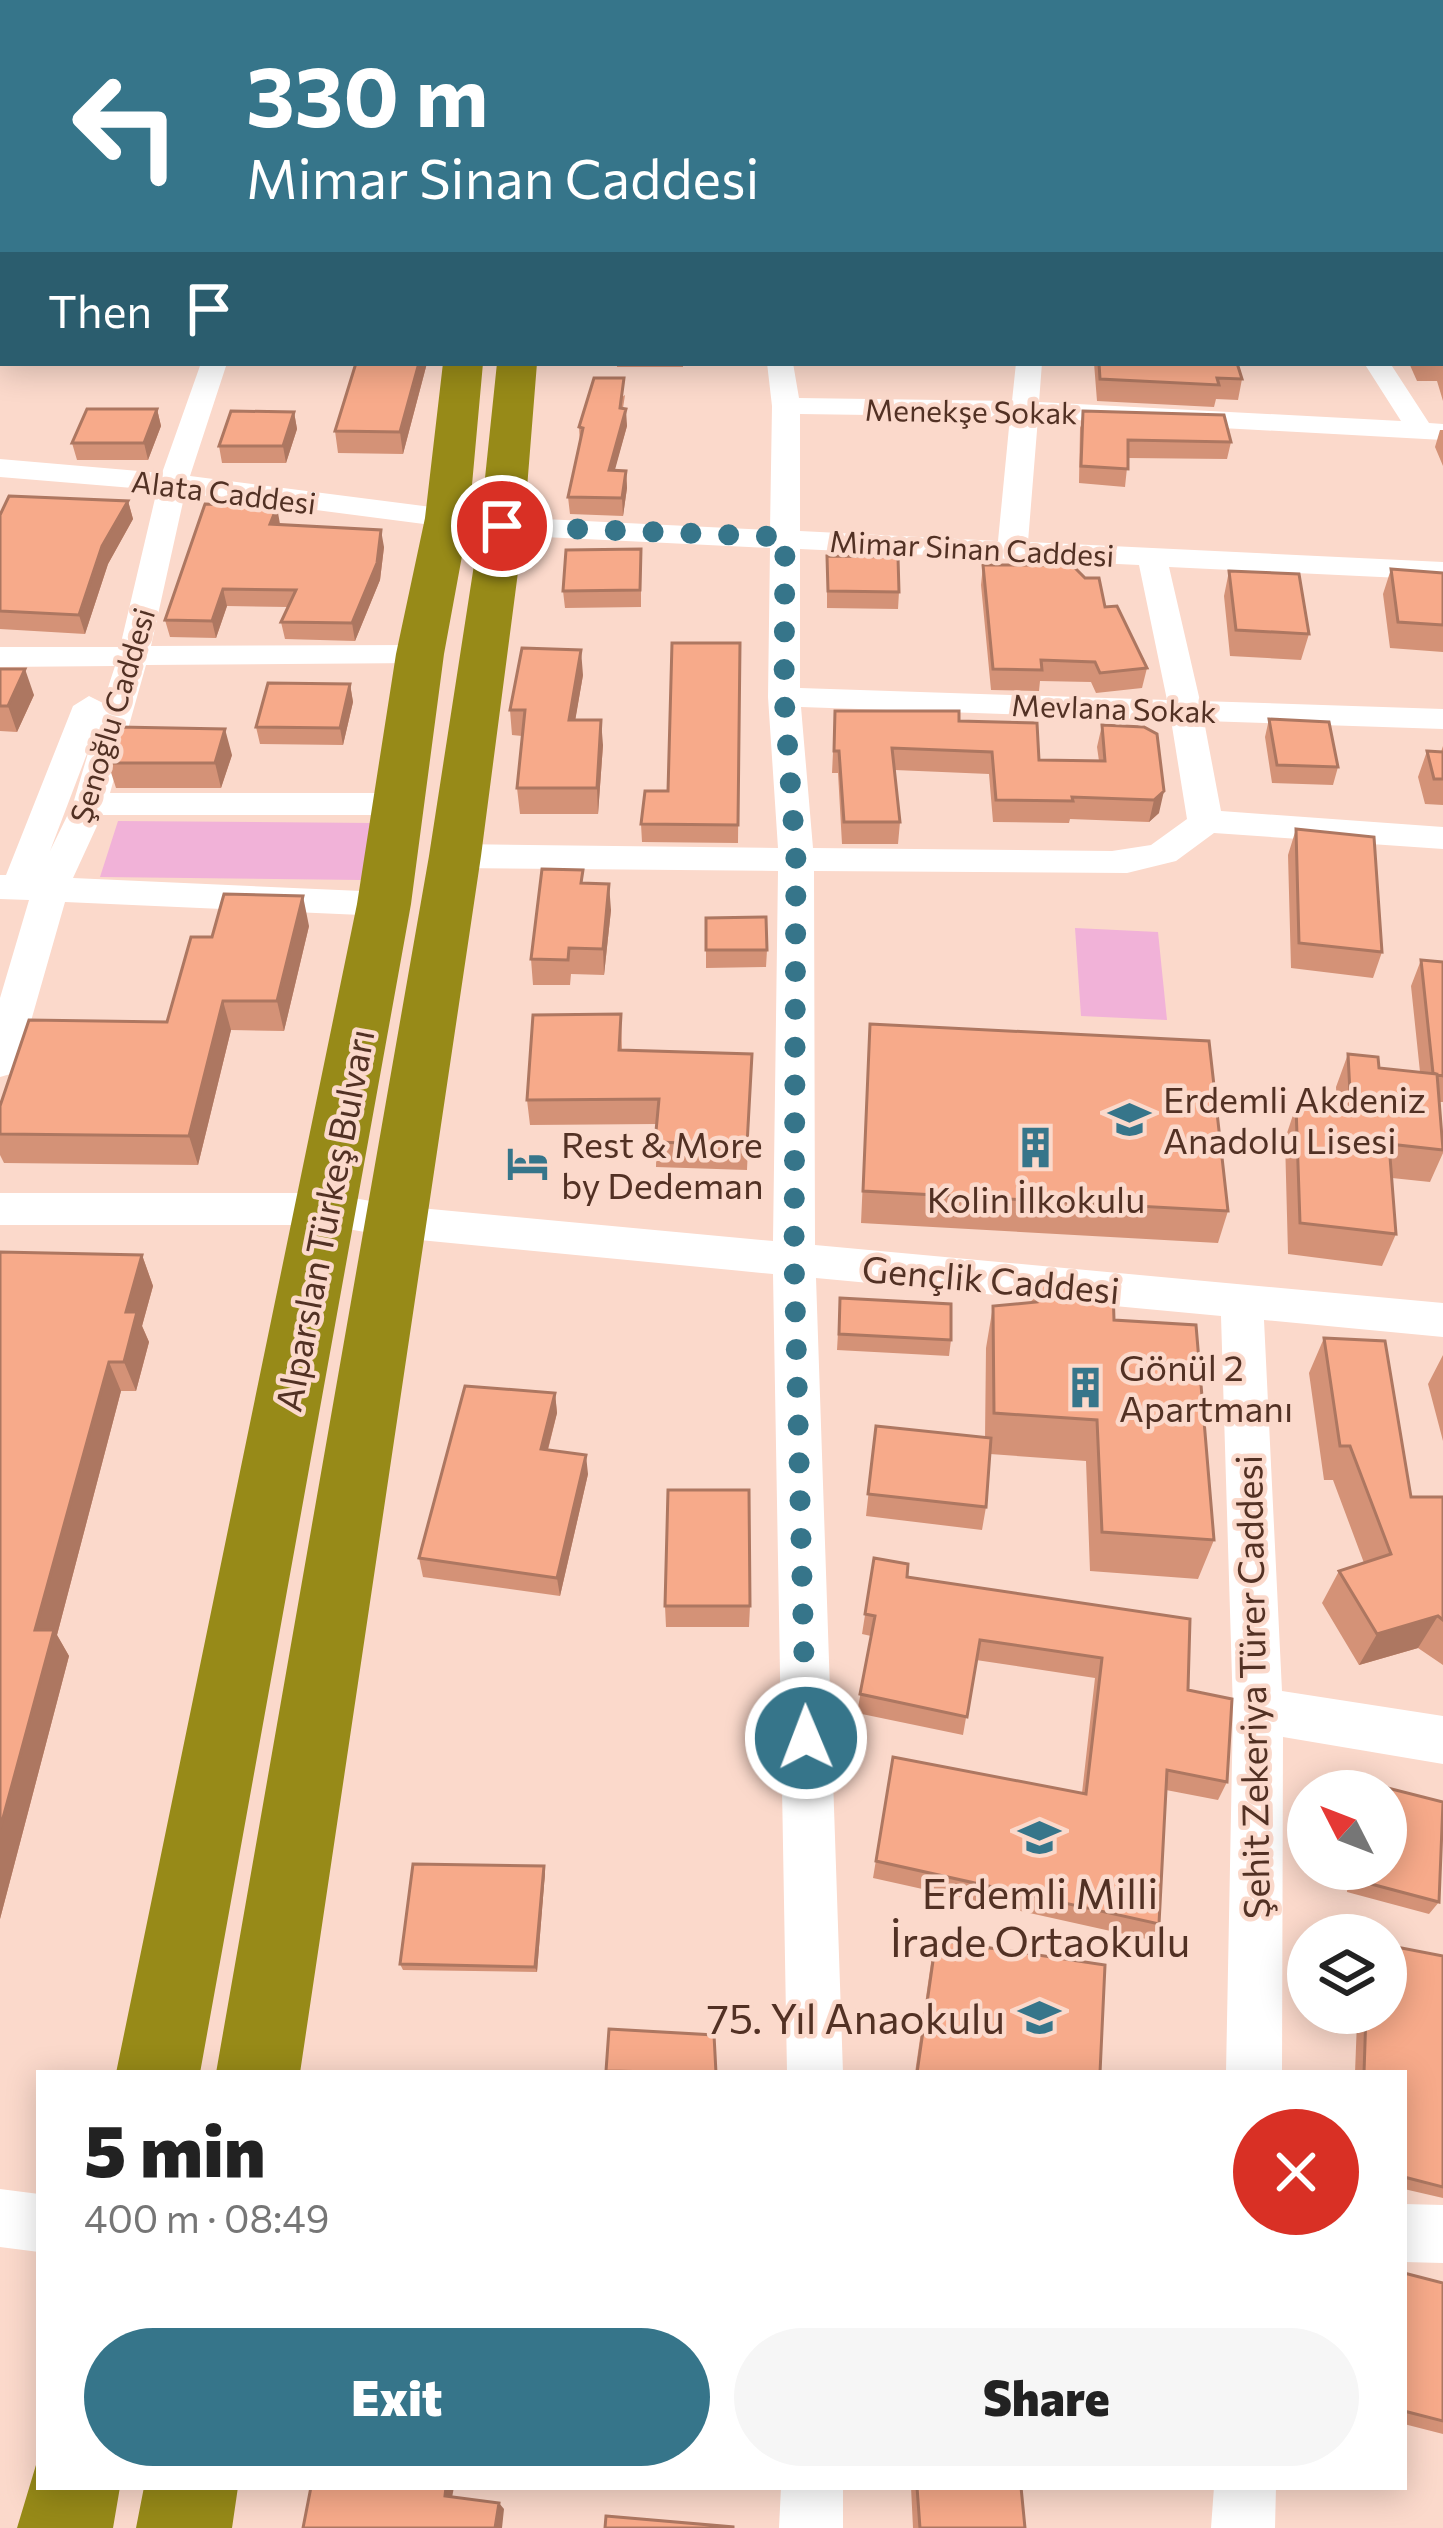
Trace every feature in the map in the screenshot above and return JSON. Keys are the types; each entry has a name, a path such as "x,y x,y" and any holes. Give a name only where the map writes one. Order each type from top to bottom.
{"highway":[{"name":"Alparslan Türkeş Bulvarı","path":"159,2070 384,904 420,654 447,518 463,366"},
{"name":"Alparslan Türkeş Bulvarı","path":"259,2070 399,1222 502,526 517,366"},
{"path":"65,2528 72,2490"},
{"path":"184,2528 190,2490"}],"street":[{"name":"Şenoğlu Caddesi","path":"0,1064 23,887 90,804 133,657 173,483 213,366"},
{"path":"780,366 786,406 784,697 796,860 794,1259 815,2070"},
{"path":"1012,550 1029,366"},
{"path":"1379,366 1431,431"},
{"name":"Menekşe Sokak","path":"786,406 1025,409 1431,431"},
{"name":"Alata Caddesi","path":"0,468 173,483 447,518"},
{"name":"Mimar Sinan Caddesi","path":"502,526 1443,571"},
{"path":"454,856 1156,860 1187,843 1205,821 1190,709 1174,666 1152,557"},
{"path":"0,657 420,654"},
{"path":"97,682 23,887 384,904"},
{"name":"Mevlana Sokak","path":"784,697 1443,719"},
{"path":"90,804 398,804"},
{"path":"1205,821 1443,838"},
{"name":"Gençlik Caddesi","path":"0,1209 325,1208 399,1222 1443,1320"},
{"name":"Şehit Zekeriya Türer Caddesi","path":"1242,1301 1258,1710 1255,2070"},
{"path":"1258,1710 1443,1741"},
{"path":"0,2218 36,2223"},
{"path":"1407,2233 1443,2234"},
{"path":"811,2528 812,2490"},
{"path":"1243,2528 1245,2490"}],"shaded area":[{"path":"118,821 373,823 362,880 100,877"},
{"path":"1075,928 1158,932 1167,1020 1081,1016"}],"building":[{"path":"355,366 418,366 400,432 335,431"},
{"path":"1099,366 1238,366 1242,379 1217,378 1219,385 1100,379"},
{"path":"594,378 624,378 620,408 626,409 609,470 626,471 622,498 568,497 583,428 579,427"},
{"path":"87,409 157,409 144,443 72,443"},
{"path":"231,411 294,412 283,446 219,446"},
{"path":"1083,411 1224,415 1231,442 1128,440 1128,469 1081,466"},
{"path":"9,496 128,501 102,546 79,615 0,611 0,515"},
{"path":"205,504 277,507 270,524 381,530 377,563 352,623 281,622 296,590 223,589 212,621 165,620"},
{"path":"641,549 640,590 563,591 566,550"},
{"path":"827,556 898,557 899,592 828,591"},
{"path":"983,565 1072,565 1085,578 1099,578 1105,607 1117,606 1147,668 1100,673 1095,662 1041,660 1042,670 993,669"},
{"path":"1391,569 1443,573 1443,625 1398,622"},
{"path":"1229,571 1299,574 1309,634 1236,630"},
{"path":"672,643 740,643 738,825 641,824 645,791 668,791"},
{"path":"522,648 581,650 569,720 601,720 597,788 517,788 525,710 510,710"},
{"path":"0,669 25,669 8,706 0,706"},
{"path":"268,683 350,684 340,728 256,727"},
{"path":"835,711 959,711 959,721 1037,723 1039,760 1105,761 1102,725 1144,727 1157,734 1164,791 1154,800 996,800 992,752 892,748 900,822 844,822 839,751 834,751"},
{"path":"1269,719 1329,722 1338,767 1277,765"},
{"path":"118,727 225,729 215,763 108,763"},
{"path":"1427,751 1443,752 1443,779 1434,779"},
{"path":"1296,829 1374,837 1382,952 1299,943"},
{"path":"542,869 583,870 581,883 609,884 603,949 569,948 568,960 531,959"},
{"path":"224,894 303,896 277,1001 223,1001 189,1136 0,1134 0,1106 29,1020 167,1022 191,937 212,937"},
{"path":"766,917 767,950 706,950 706,918"},
{"path":"1421,960 1443,962 1443,1076 1433,1073"},
{"path":"621,1014 619,1050 752,1054 747,1145 655,1142 659,1099 527,1100 533,1015"},
{"name":"Kolin İlkokulu","path":"870,1024 1209,1041 1228,1211 863,1191"},
{"path":"1348,1054 1378,1057 1379,1068 1437,1074 1443,1150 1389,1144 1396,1234 1300,1223 1296,1106 1351,1112"},
{"path":"0,1252 142,1255 126,1312 137,1312 124,1362 109,1362 35,1630 54,1630 0,1829"},
{"path":"1035,1283 1113,1288 1114,1320 1196,1325 1214,1540 1102,1532 1097,1420 994,1413 993,1306 1037,1302"},
{"path":"840,1298 951,1304 951,1340 839,1334"},
{"path":"1324,1338 1385,1341 1411,1497 1443,1497 1443,1620 1438,1616 1377,1634 1339,1571 1391,1554 1350,1446 1340,1446"},
{"path":"465,1386 555,1393 541,1449 586,1455 557,1578 419,1558"},
{"path":"876,1426 991,1438 986,1507 868,1494"},
{"path":"668,1490 749,1490 750,1606 665,1606"},
{"path":"874,1558 908,1564 907,1577 1190,1619 1188,1690 1232,1699 1227,1782 1167,1770 1159,1924 876,1861 893,1757 1086,1794 1102,1658 980,1640 967,1717 860,1694 875,1616 865,1614"},
{"path":"1407,1793 1443,1802 1439,1902 1394,1890 1407,1890"},
{"path":"413,1864 544,1866 535,1967 400,1964"},
{"path":"936,1940 1105,1965 1100,2070 917,2070"},
{"path":"1407,1949 1443,1956 1443,2187 1407,2178 1407,2070 1364,2070 1365,2034 1407,2034"},
{"path":"609,2029 714,2035 716,2070 606,2070"},
{"path":"1407,2274 1443,2283 1443,2421 1407,2412"},
{"path":"310,2490 446,2490 445,2496 499,2503 495,2528 303,2528"},
{"path":"917,2490 1021,2490 1025,2528 920,2528"},
{"path":"606,2516 733,2527 733,2528 605,2528"}],"place":[{"name":"Erdemli Akdeniz Anadolu Lisesi","path":"1129,1119"},
{"name":"Kolin İlkokulu","path":"1036,1148"},
{"name":"Rest & More by Dedeman","path":"527,1164"},
{"name":"Gönül 2 Apartmanı","path":"1085,1387"},
{"name":"Erdemli Milli İrade Ortaokulu","path":"1040,1838"},
{"name":"75. Yıl Anaokulu","path":"1039,2017"}],"route":[{"path":"502,526 785,537 784,697 796,860 794,1259 806,1738"}]}
